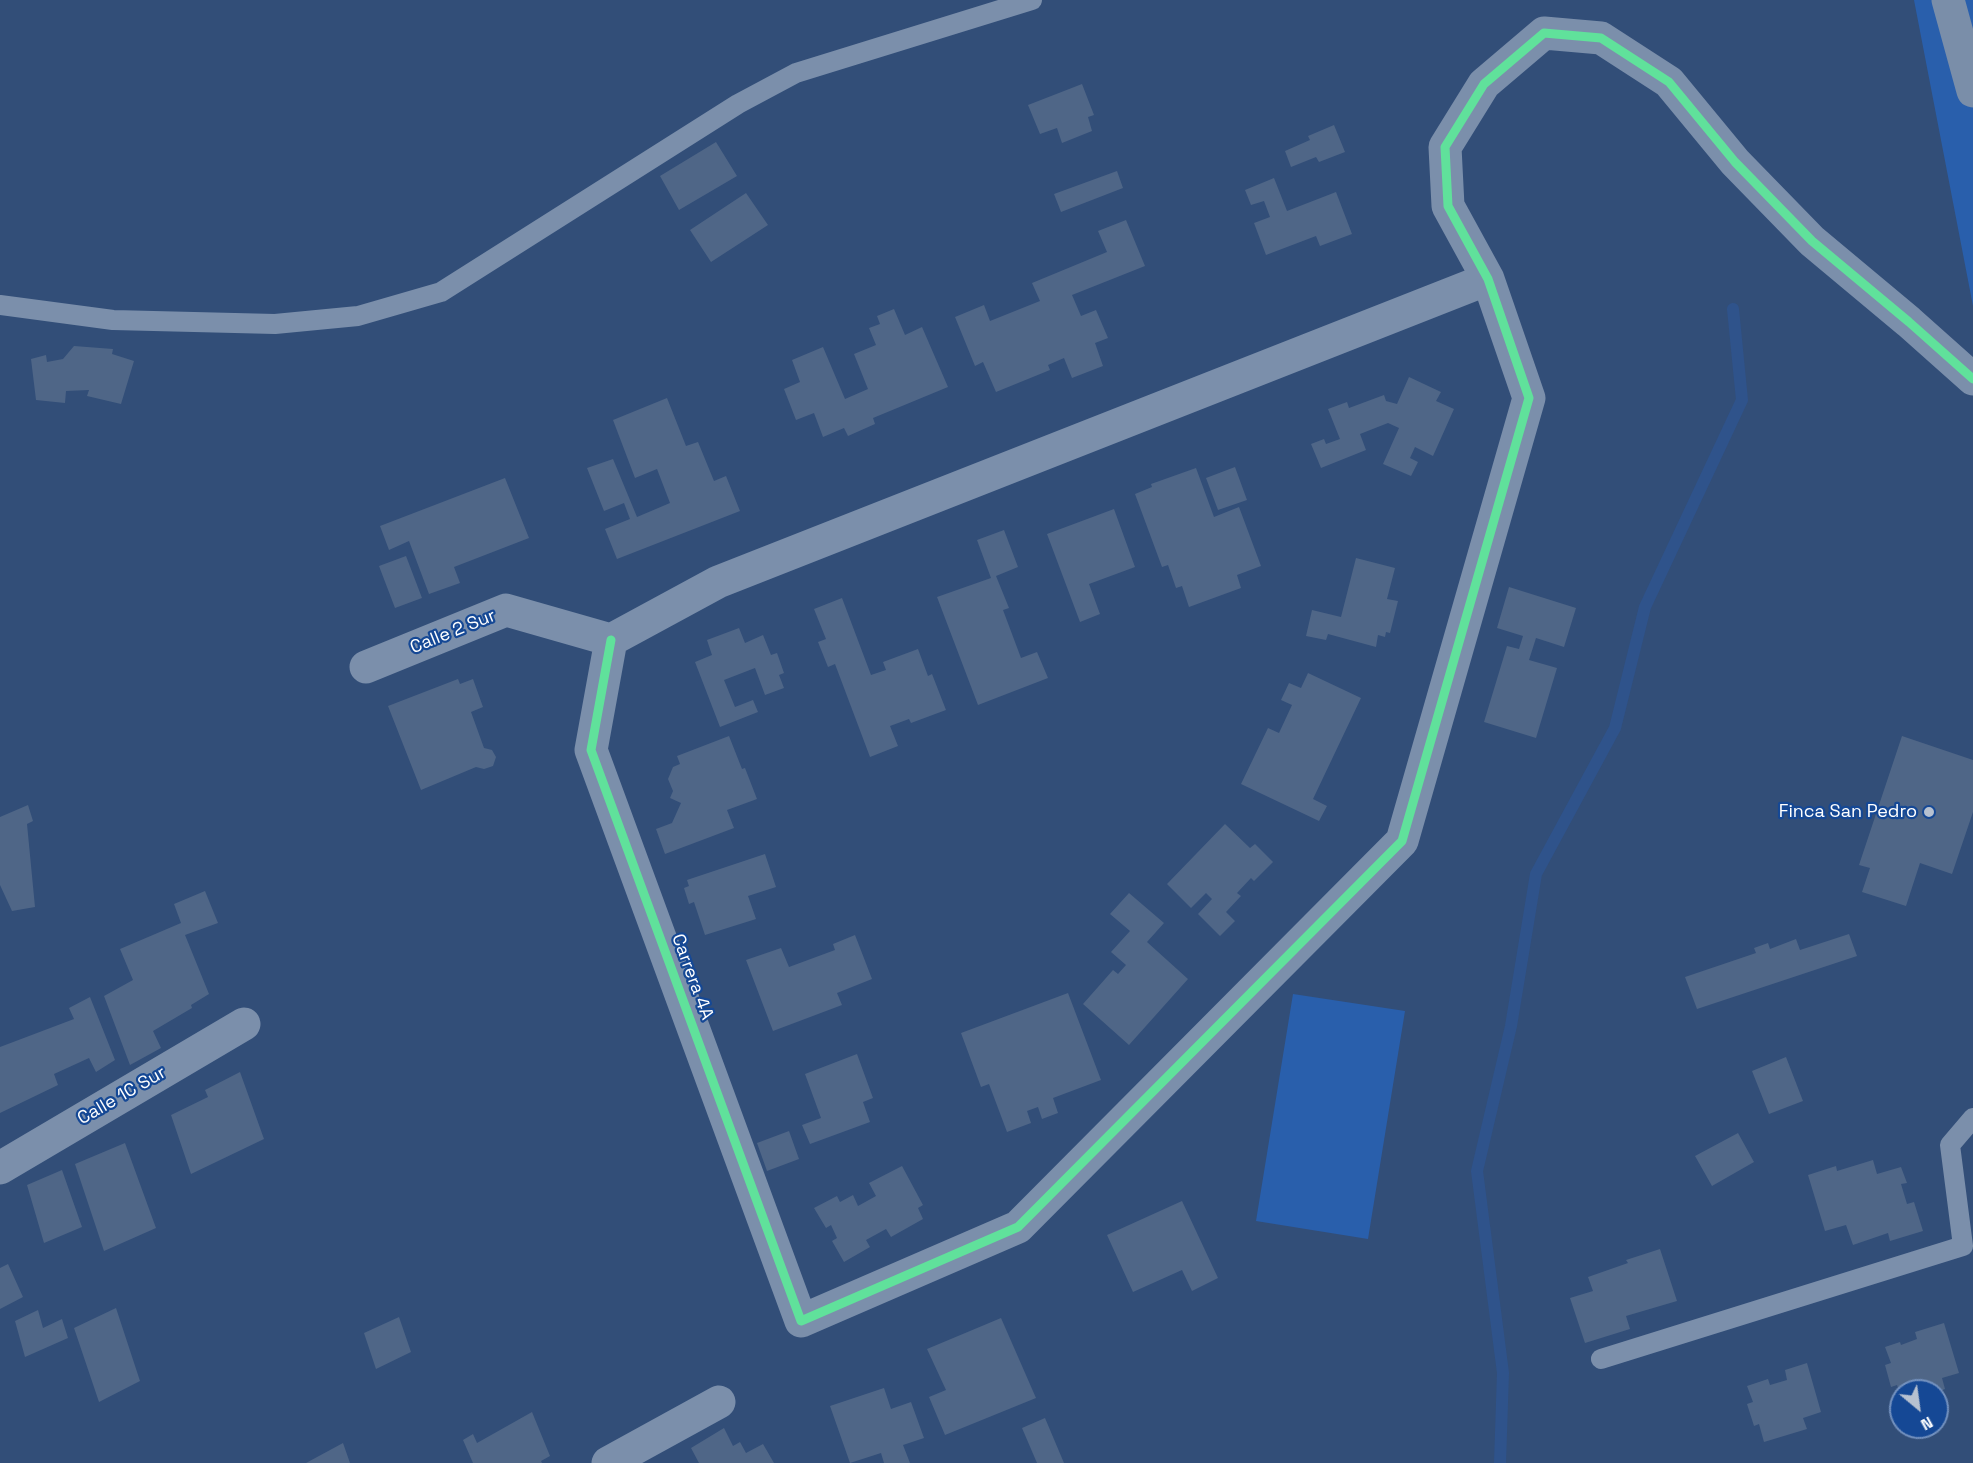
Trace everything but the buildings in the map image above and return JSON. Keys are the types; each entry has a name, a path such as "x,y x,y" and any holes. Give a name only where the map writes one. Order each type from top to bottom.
{"main road":[{"path":"1948,0 1973,91"}],"street":[{"path":"611,640 718,582 1488,279 1448,206 1445,147 1484,84 1544,33 1601,38 1669,82 1735,162 1812,241 1973,379"},
{"name":"Carrera 4A","path":"611,640 591,750 801,1321 1018,1227 1402,841 1529,398 1488,279"},
{"name":"Calle 2 Sur","path":"366,668 506,610 611,640"},
{"name":"Calle 1C Sur","path":"0,1168 244,1024"},
{"path":"608,1463 719,1402"}],"lane":[{"path":"0,305 113,320 275,324 358,316 441,292 738,104 796,73 1032,0"},
{"path":"1601,1359 1963,1246 1966,1211 1950,1145 1973,1118"}],"shaded area":[{"path":"1914,0 1973,0 1973,306"},
{"path":"1293,994 1405,1011 1368,1239 1256,1221"}],"waterway":[{"path":"1500,1463 1503,1373 1477,1171 1511,1026 1536,874 1615,728 1645,607 1742,400 1733,309"}],"cycle path":[{"path":"611,640 591,750 801,1321 1018,1227 1402,841 1529,398 1488,279 1448,206 1445,147 1484,84 1544,33 1601,38 1669,82 1735,162 1812,241 1973,379"}],"place":[{"name":"Finca San Pedro","path":"1929,812"}]}
